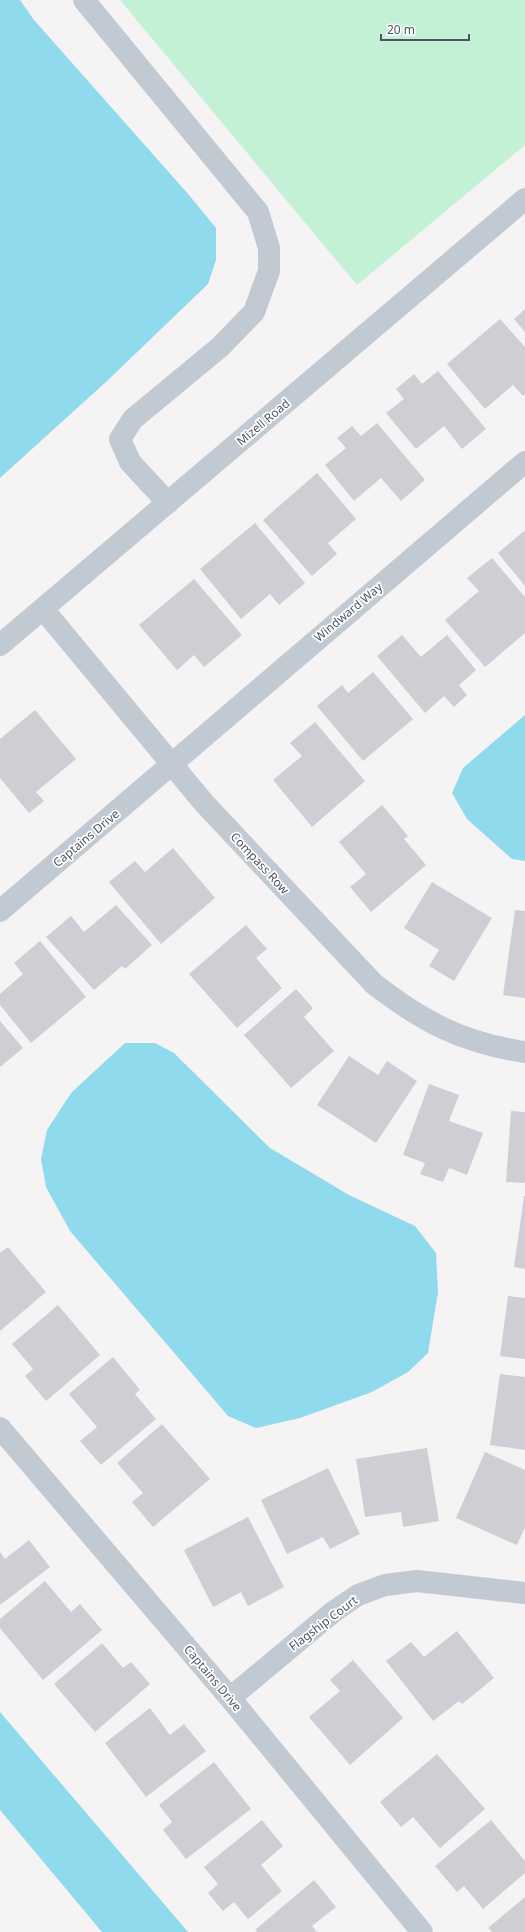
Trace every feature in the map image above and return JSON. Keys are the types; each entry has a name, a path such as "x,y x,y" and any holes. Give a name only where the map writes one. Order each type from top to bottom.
{"street":[{"path":"84,0 258,212 270,248 269,271 254,312 220,347 133,419 120,439 130,462 168,503"},
{"name":"Mizell Road","path":"0,645 525,199"},
{"name":"Windward Way","path":"172,763 525,462"},
{"name":"Compass Row","path":"43,609 204,803 374,984 406,1010 445,1031 490,1046 525,1052"},
{"name":"Captains Drive","path":"0,911 172,763"},
{"name":"Captains Drive","path":"0,1428 230,1698 422,1932"},
{"name":"Flagship Court","path":"230,1698 334,1612 358,1595 385,1585 417,1581 525,1593"}],"green space":[{"path":"120,0 525,0 525,145 357,285"}],"water":[{"path":"0,0 20,0 34,20 189,195 216,228 216,260 208,284 107,381 0,478"},
{"path":"525,715 525,861 512,859 467,819 452,793 463,768"},
{"path":"125,1043 155,1043 174,1053 270,1148 349,1195 415,1226 436,1253 438,1292 428,1353 408,1372 372,1392 300,1418 256,1428 228,1416 70,1231 46,1187 41,1159 47,1130 71,1093"},
{"path":"0,1712 188,1932 102,1932 0,1810"}],"building":[{"path":"525,309 525,332 514,319"},
{"path":"500,319 525,347 525,394 523,396 513,385 485,409 447,364"},
{"path":"438,371 486,429 462,449 444,426 416,449 386,413 404,399 396,389 414,374 422,384"},
{"path":"377,423 425,480 401,501 381,478 354,501 325,465 346,448 337,438 352,426 361,436"},
{"path":"317,473 356,519 328,543 337,554 312,576 263,520"},
{"path":"255,523 305,583 279,605 270,594 241,619 200,569"},
{"path":"524,531 525,532 525,586 498,553"},
{"path":"492,558 525,597 525,633 485,667 445,620 479,591 467,578"},
{"path":"194,579 242,635 204,667 194,655 177,670 139,625"},
{"path":"402,635 421,657 447,635 476,670 459,685 467,695 454,707 444,696 425,713 377,656"},
{"path":"373,672 413,719 363,761 317,706 342,685 348,693"},
{"path":"35,710 76,759 36,792 44,801 29,813 0,778 0,739"},
{"path":"315,722 365,781 312,827 273,780 302,756 290,743"},
{"path":"382,805 408,836 404,839 426,865 371,912 350,887 366,874 339,842"},
{"path":"173,848 215,898 161,944 109,882 135,861 145,872"},
{"path":"432,882 492,918 454,981 429,966 439,950 404,928"},
{"path":"116,905 152,945 125,969 122,966 94,990 46,937 71,916 84,932"},
{"path":"515,910 525,911 525,998 503,995"},
{"path":"246,925 267,949 256,958 282,988 237,1028 189,974"},
{"path":"40,941 86,997 31,1043 0,1005 0,994 23,974 14,963"},
{"path":"296,989 313,1008 304,1017 334,1051 291,1088 244,1035"},
{"path":"0,1021 23,1048 0,1067"},
{"path":"349,1056 378,1075 387,1061 417,1081 376,1143 317,1105"},
{"path":"429,1084 459,1095 449,1121 483,1133 467,1175 449,1168 443,1182 420,1174 425,1163 403,1155"},
{"path":"511,1111 525,1112 525,1183 506,1182"},
{"path":"525,1196 525,1269 514,1267"},
{"path":"8,1247 46,1292 0,1331 0,1253"},
{"path":"508,1296 525,1298 525,1359 500,1356"},
{"path":"58,1305 100,1355 46,1401 25,1376 33,1369 12,1344"},
{"path":"113,1357 140,1390 135,1394 156,1419 101,1465 80,1441 97,1427 69,1394"},
{"path":"500,1374 525,1377 525,1450 490,1445"},
{"path":"162,1424 210,1479 153,1527 132,1502 143,1493 117,1463"},
{"path":"427,1448 439,1521 403,1527 401,1512 365,1517 356,1459"},
{"path":"485,1452 525,1470 525,1527 517,1545 456,1518"},
{"path":"328,1468 360,1534 330,1549 323,1537 287,1554 261,1500"},
{"path":"248,1517 284,1587 248,1606 241,1592 213,1607 184,1550"},
{"path":"29,1540 50,1567 0,1605 0,1552 5,1559"},
{"path":"45,1581 71,1612 80,1604 102,1630 43,1680 0,1628 0,1619"},
{"path":"457,1631 494,1678 462,1704 459,1701 433,1721 386,1661 411,1642 424,1657"},
{"path":"102,1643 123,1668 131,1662 150,1684 95,1732 54,1684"},
{"path":"353,1660 403,1718 350,1765 309,1717 340,1691 330,1680"},
{"path":"150,1708 170,1735 184,1724 206,1751 146,1797 105,1743"},
{"path":"437,1754 485,1809 440,1848 413,1817 401,1827 380,1802"},
{"path":"214,1762 251,1809 186,1859 163,1830 172,1822 159,1805"},
{"path":"262,1820 283,1846 261,1865 282,1891 248,1919 234,1902 223,1911 208,1893 218,1884 204,1867"},
{"path":"491,1820 525,1861 525,1873 483,1909 464,1886 457,1892 435,1866"},
{"path":"314,1880 336,1907 312,1926 317,1932 257,1932 255,1930"},
{"path":"525,1897 525,1932 492,1932 488,1928"}]}
